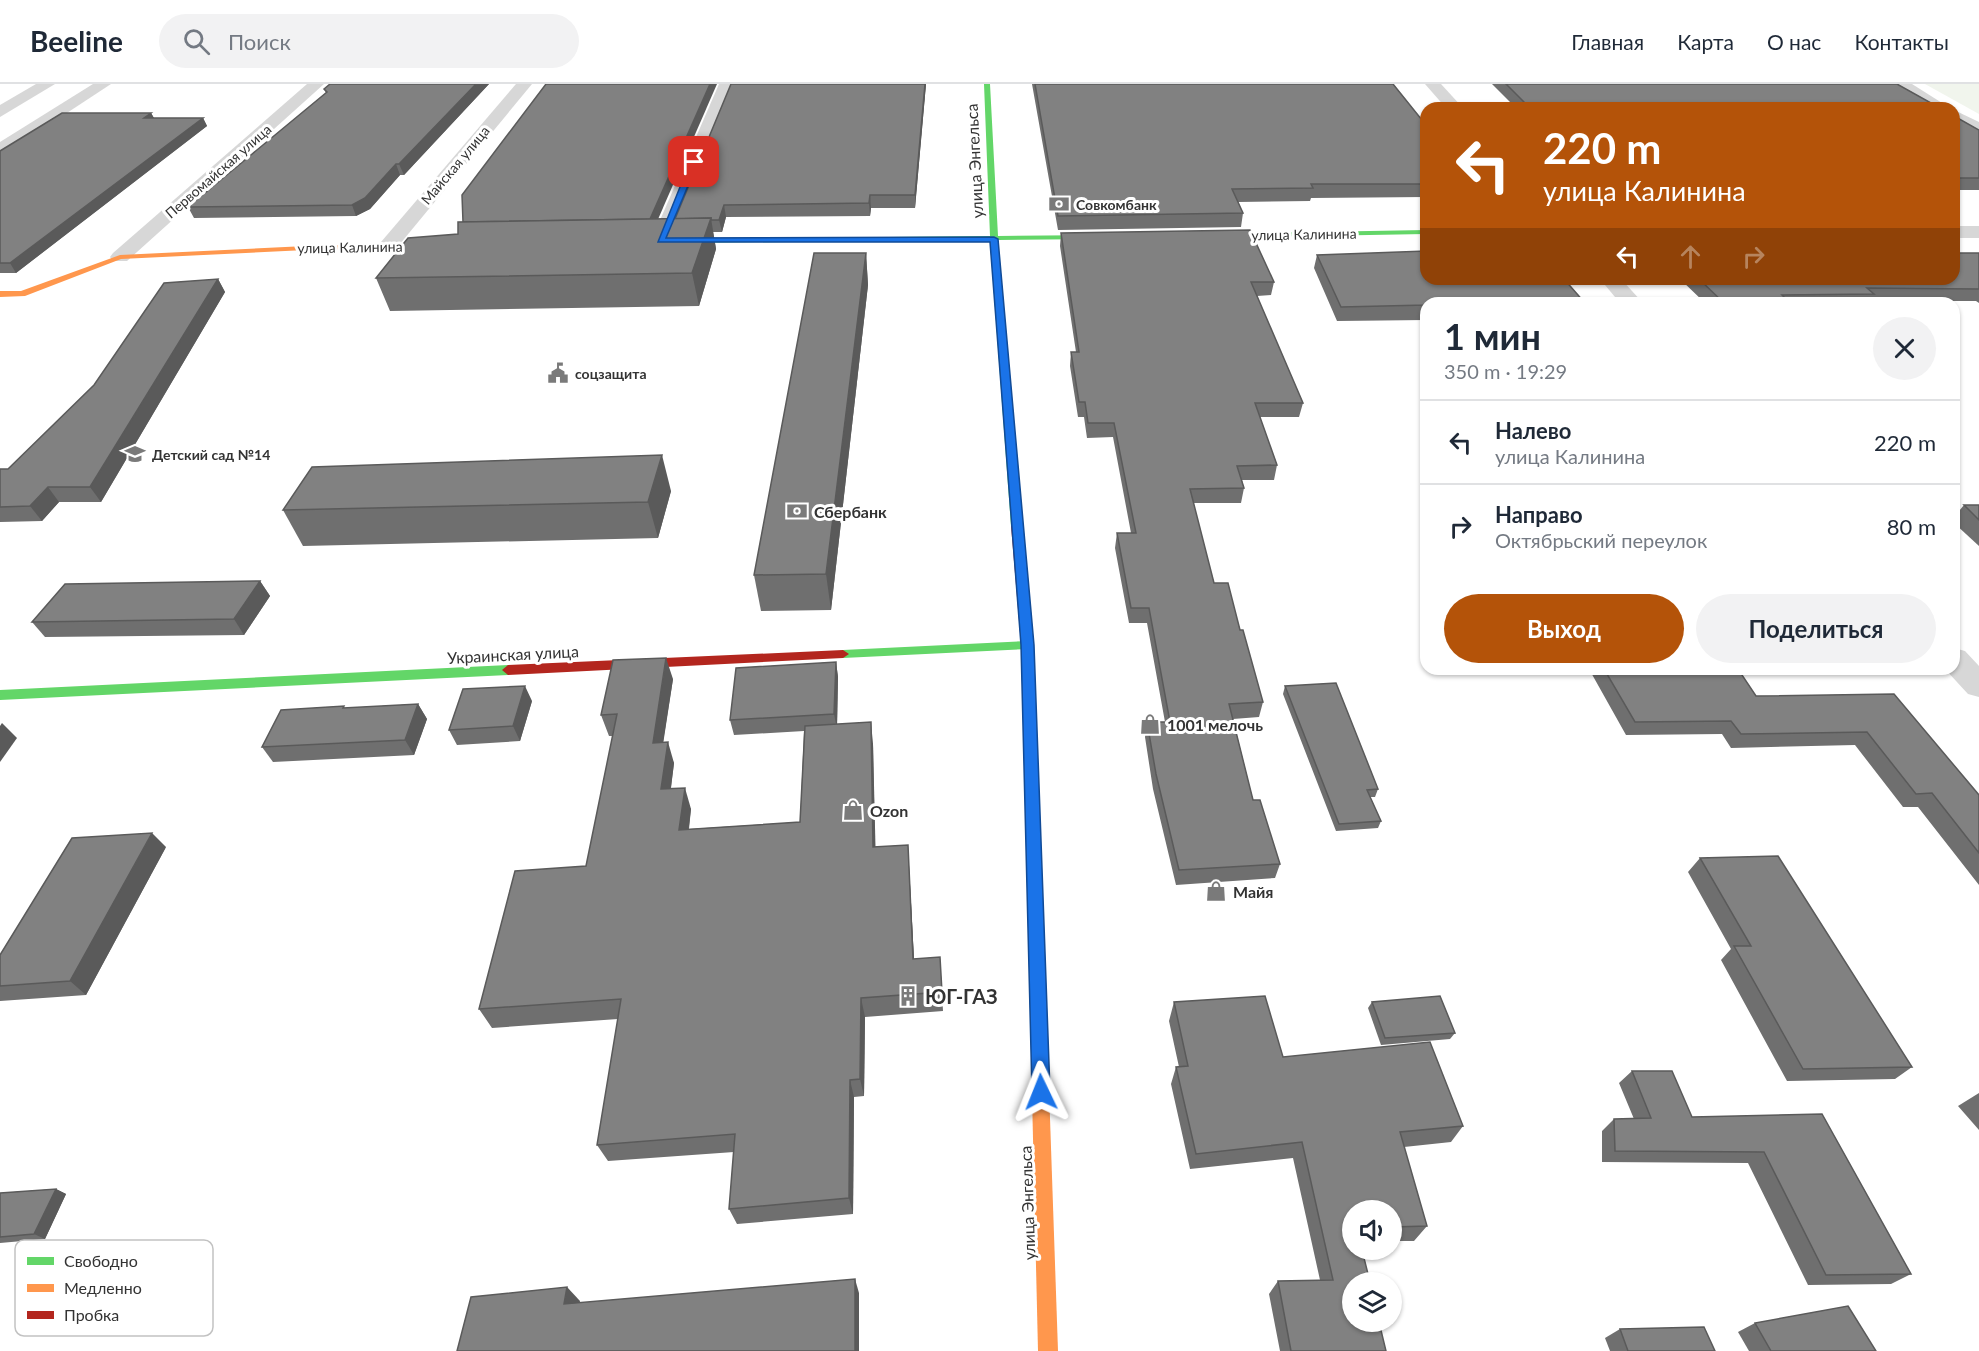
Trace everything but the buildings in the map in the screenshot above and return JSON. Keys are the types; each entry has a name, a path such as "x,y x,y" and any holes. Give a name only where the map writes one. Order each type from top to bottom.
{"street":[{"path":"0,111 47,84"},
{"path":"0,149 103,84"},
{"name":"Первомайская улица","path":"120,257 316,84"},
{"name":"Майская улица","path":"388,246 524,84"},
{"path":"727,84 655,241 1120,237"},
{"name":"улица Энгельса","path":"987,84 994,239 1027,645 1048,1351"},
{"path":"1433,84 1450,102"},
{"path":"1900,84 1932,102"},
{"path":"1960,118 1979,129"},
{"name":"улица Калинина","path":"1191,236 1420,232"},
{"path":"1960,232 1979,232"},
{"name":"улица Калинина","path":"0,294 22,294 120,257 459,245"},
{"path":"1616,285 1626,297"},
{"name":"Украинская улица","path":"0,695 1027,645"},
{"path":"1960,665 1979,686"}],"shaded area":[{"path":"1925,84 1979,84 1979,114"}],"traffic: fast":[{"path":"987,84 994,239 1017,526"},
{"path":"1207,236 1420,232"},
{"path":"670,241 1104,237"},
{"path":"843,654 1027,645"},
{"path":"0,695 508,670"}],"traffic: slow":[{"path":"0,294 22,294 120,257 306,248 447,245"},
{"path":"1032,798 1048,1351"}],"traffic: jam":[{"path":"1017,526 1027,645 1032,798"},
{"path":"508,670 843,654"}],"place":[{"name":"Совкомбанк","path":"1059,204"},
{"name":"соцзащита","path":"558,373"},
{"name":"Детский сад №14","path":"135,454"},
{"name":"Сбербанк","path":"797,511"},
{"name":"1001 мелочь","path":"1150,724"},
{"name":"Ozon","path":"853,810"},
{"name":"Майя","path":"1216,891"},
{"name":"ЮГ-ГАЗ","path":"908,996"}],"route":[{"path":"694,162 661,241 994,239 1027,645 1041,1092"}]}
